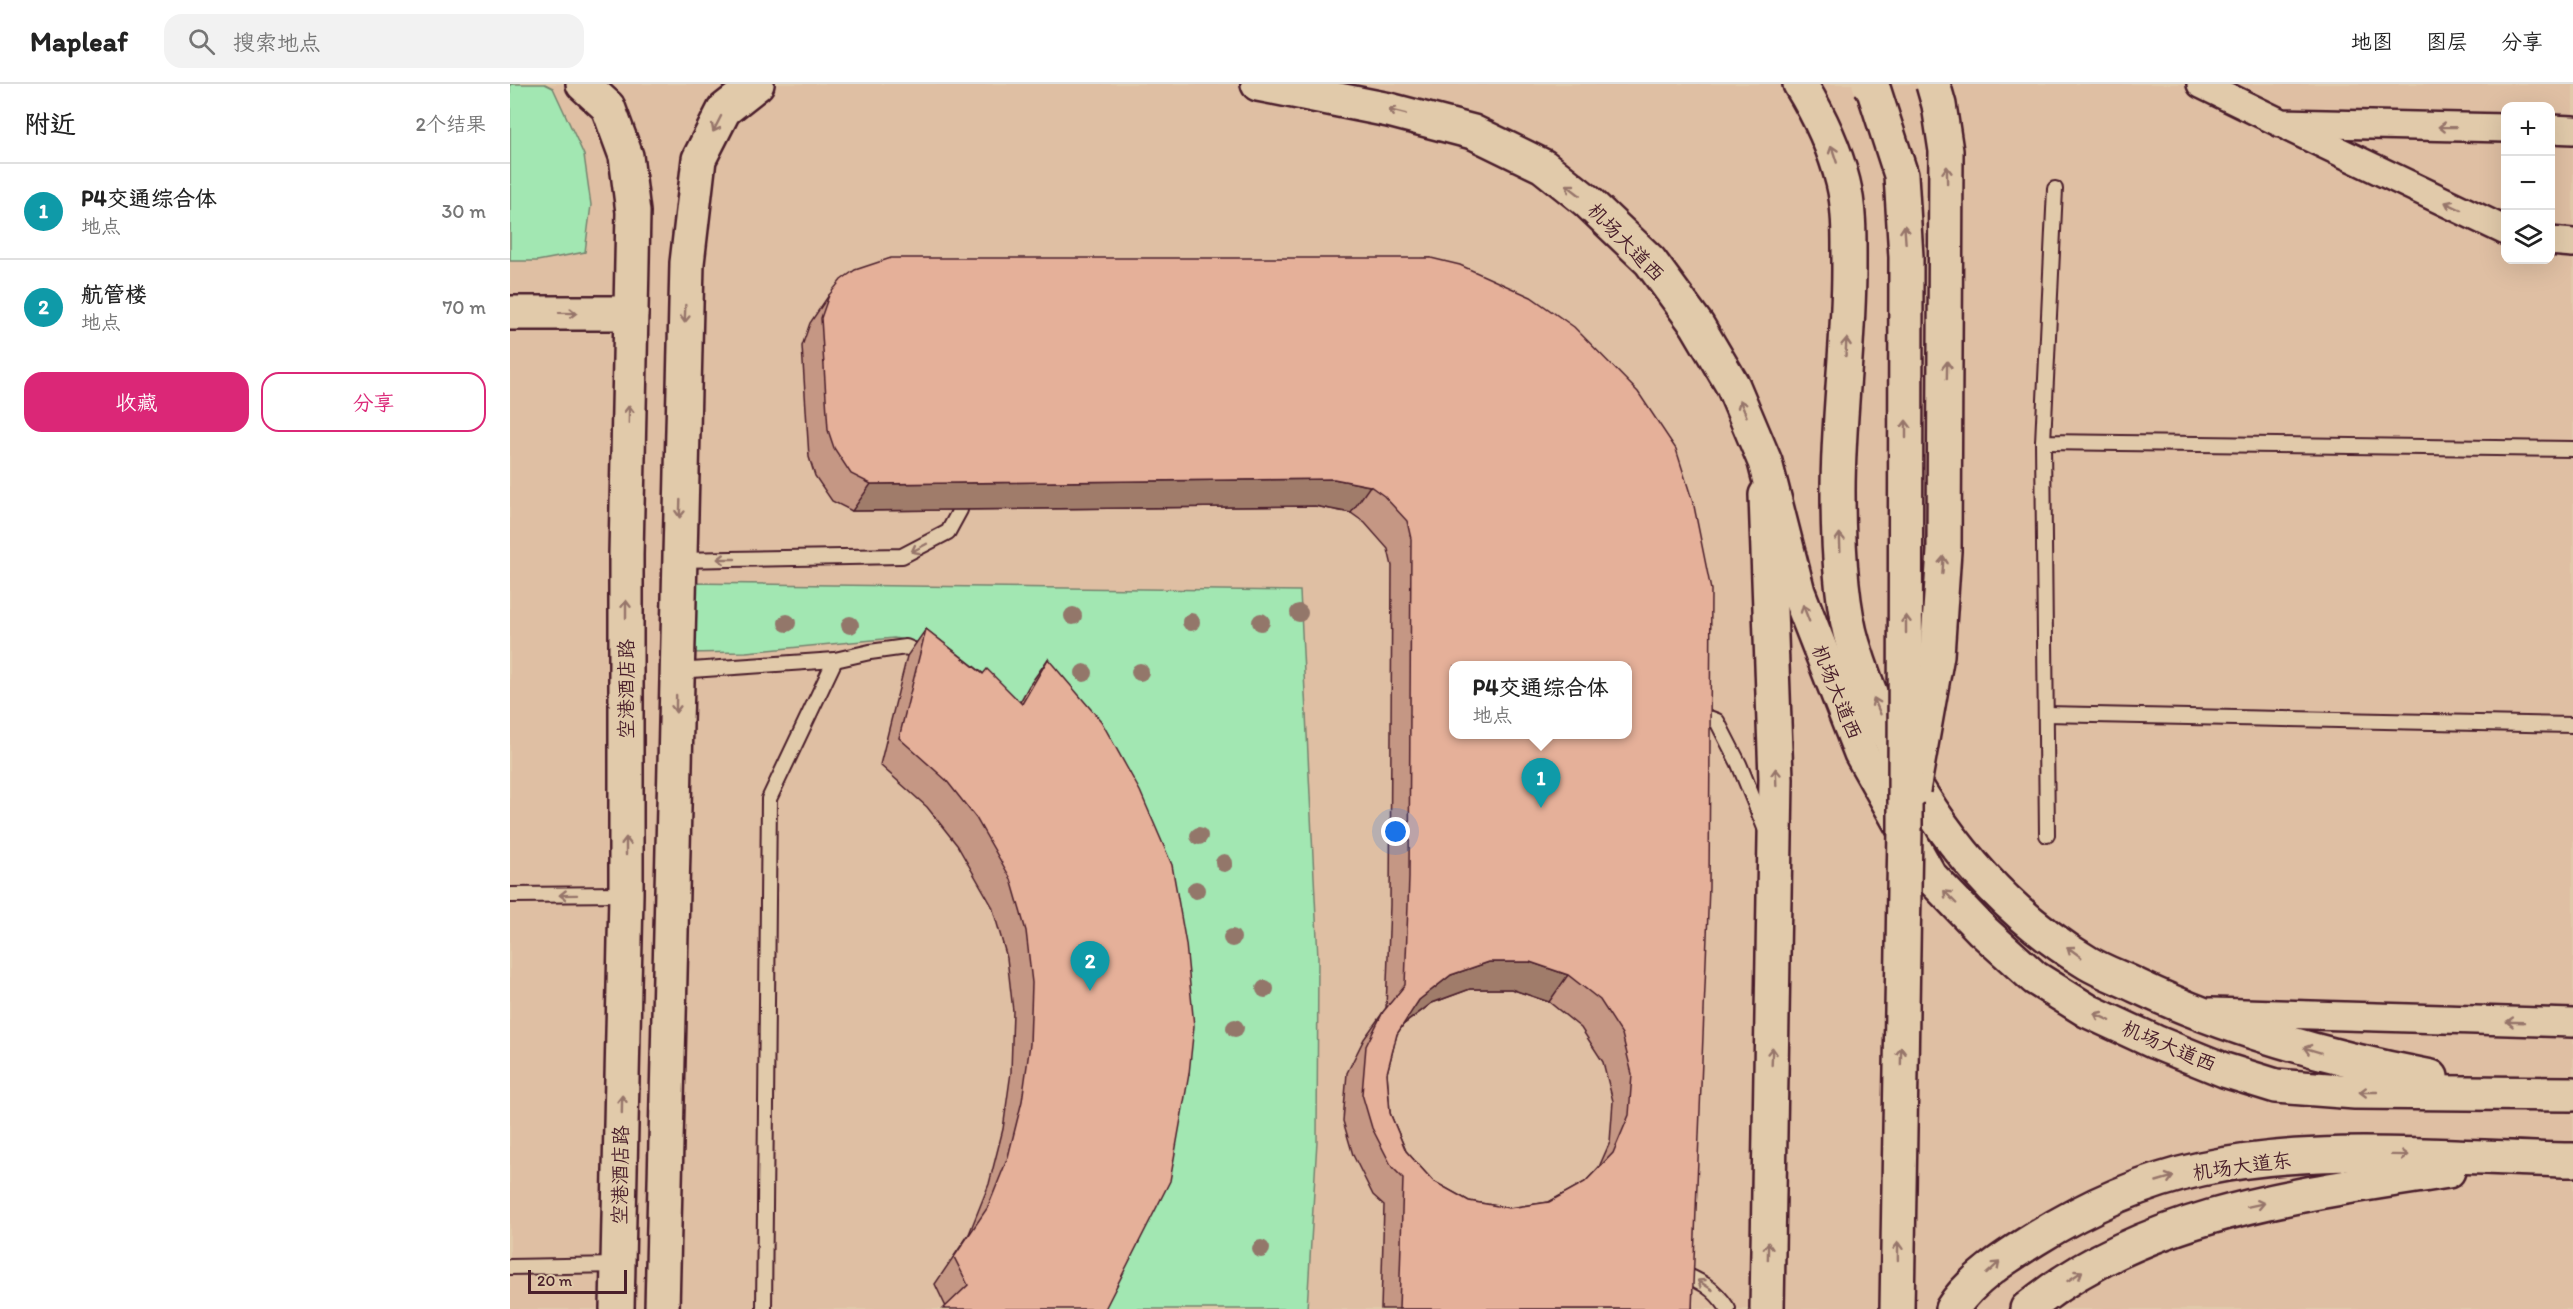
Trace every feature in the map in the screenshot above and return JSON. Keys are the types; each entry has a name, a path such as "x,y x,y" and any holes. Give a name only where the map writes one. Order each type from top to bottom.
{"main road":[{"name":"空港酒店路","path":"583,84 608,107 626,156 633,212 626,555 626,894 617,1309"},
{"path":"662,1309 678,560 687,263 699,159 724,110 757,84"},
{"name":"机场大道西","path":"1258,84 1389,110 1473,132 1543,166 1587,201 1650,261 1697,325 1733,386 1765,462 1798,592 1861,753 1930,876 1982,930 2035,978 2088,1011 2155,1042 2224,1070 2276,1086 2355,1092 2573,1094"},
{"path":"1800,84 1825,125 1844,183 1850,235 1838,490 1841,564 1852,642 1876,705 1902,763 1923,799 1969,860 2026,918 2088,963 2196,1011 2350,1061 2513,1093"},
{"path":"1869,84 1874,91 1901,176 1906,257 1905,830 1897,1309"},
{"path":"1905,830 1938,654 1944,551 1946,152 1939,105 1932,84"},
{"path":"510,313 631,313"},
{"path":"1765,462 1776,779 1767,1309"},
{"name":"机场大道东","path":"1952,1309 2002,1260 2072,1216 2133,1189 2201,1169 2267,1159 2351,1154 2573,1160"},
{"path":"2027,1309 2100,1260 2164,1232 2234,1210 2324,1191 2524,1159"}],"street":[{"path":"2201,84 2501,229"},
{"path":"2281,123 2501,128"},
{"path":"2555,129 2573,130"},
{"path":"2555,241 2573,243"},
{"path":"2196,1011 2573,1023"}],"lane":[{"path":"2047,835 2043,442 2055,189"},
{"path":"2043,442 2573,449"},
{"path":"678,560 902,556 948,532 960,510"},
{"path":"677,671 835,660 906,647 943,664"},
{"path":"764,1309 769,800 835,660"},
{"path":"1691,711 1717,722 1739,764 1776,855"},
{"path":"2046,714 2573,725"},
{"path":"510,895 626,894"},
{"path":"510,1267 618,1265"},
{"path":"1675,1270 1702,1281 1718,1294 1728,1309"}],"shaded area":[{"path":"510,84 2573,84 2573,1309 510,1309"}],"green space":[{"path":"510,84 545,84 553,88 584,155 591,205 585,252 537,261 510,261"},
{"path":"686,583 1300,591 1318,958 1317,1141 1307,1309 1100,1309 1029,686 1012,716 922,643 894,638 746,652 686,653"}],"building":[{"path":"891,258 1431,258 1460,265 1531,297 1574,327 1638,392 1676,449 1694,506 1711,590 1709,887 1692,1309 1399,1309 1403,1178 1392,1167 1372,1128 1362,1094 1366,1046 1383,1012 1405,985 1409,878 1411,539 1407,521 1384,496 1370,486 1334,479 871,484 851,474 834,448 828,430 821,318 829,295 841,280 855,270","holes":["1489,962 1530,962 1568,975 1600,1000 1622,1034 1632,1074 1629,1115 1613,1153 1585,1182 1549,1202 1509,1208 1469,1201 1433,1181 1406,1151 1390,1113 1387,1073 1397,1034 1419,1000 1451,975"]},
{"path":"926,629 983,674 987,669 1022,704 1048,659 1101,721 1140,791 1172,865 1186,944 1194,1026 1189,1074 1170,1181 1105,1309 943,1309 968,1285 954,1257 988,1207 1008,1157 1022,1101 1030,1044 1032,983 1026,931 1011,879 976,818 946,780 899,738"}],"place":[{"name":"P4交通综合体","path":"1541,808"},
{"name":"航管楼","path":"1090,991"}]}
